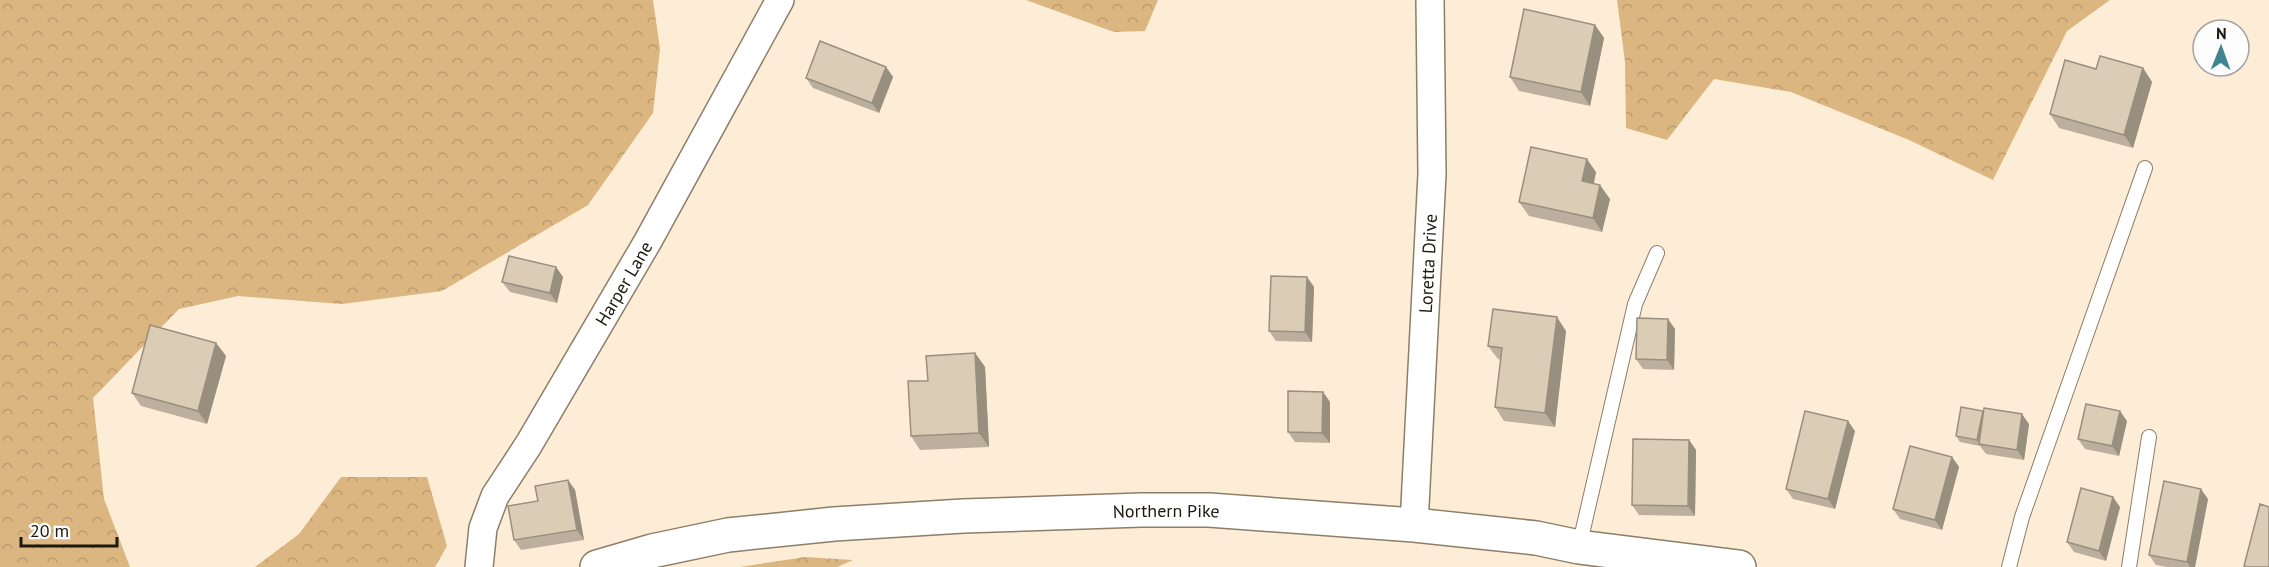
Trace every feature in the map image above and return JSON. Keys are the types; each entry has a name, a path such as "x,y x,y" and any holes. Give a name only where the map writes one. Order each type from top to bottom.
{"street":[{"name":"Harper Lane","path":"479,567 483,528 495,496 529,444 648,241 780,0"},
{"name":"Loretta Drive","path":"1414,525 1432,174 1430,0"},
{"name":"Northern Pike","path":"597,567 652,551 728,535 834,524 963,516 1209,510 1414,525 1536,538 1579,548 1738,567"}],"lane":[{"path":"2009,567 2022,517 2145,168"},
{"path":"1579,548 1635,304 1657,253"},
{"path":"2129,567 2149,437"}],"green space":[{"path":"0,0 653,0 660,49 653,113 588,205 442,291 342,304 238,296 179,309 93,398 104,499 130,567 0,567"},
{"path":"1026,0 1158,0 1145,31 1114,32"},
{"path":"1617,0 2110,0 2067,31 1993,180 1909,140 1791,92 1714,79 1667,140 1626,128 1625,62"},
{"path":"341,477 427,477 447,546 435,567 255,567 299,534"},
{"path":"805,557 853,560 837,567 740,567"}],"building":[{"path":"1524,9 1595,25 1581,92 1510,77"},
{"path":"820,41 886,67 872,103 806,78"},
{"path":"2100,56 2143,68 2124,135 2050,114 2065,60 2096,69"},
{"path":"1531,147 1587,159 1582,181 1600,185 1593,218 1519,202"},
{"path":"509,256 556,267 550,293 502,282"},
{"path":"1271,276 1307,277 1305,332 1269,331"},
{"path":"1493,309 1557,317 1545,413 1495,407 1502,348 1488,346"},
{"path":"1637,318 1668,319 1667,360 1636,359"},
{"path":"150,325 216,343 198,411 132,393"},
{"path":"975,353 979,433 911,436 908,381 928,381 926,356"},
{"path":"1288,391 1323,392 1322,433 1288,432"},
{"path":"2086,404 2120,411 2112,446 2078,439"},
{"path":"1961,407 1983,411 1977,440 1956,436"},
{"path":"1984,408 2022,414 2017,450 1979,444"},
{"path":"1805,411 1848,421 1828,499 1786,489"},
{"path":"1633,439 1689,440 1688,506 1632,505"},
{"path":"1910,446 1952,457 1935,520 1893,509"},
{"path":"568,480 577,530 514,540 508,506 538,501 535,486"},
{"path":"2164,481 2201,489 2187,562 2149,555"},
{"path":"2081,488 2113,497 2099,551 2067,542"},
{"path":"2260,504 2269,507 2269,567 2247,567 2244,566"}]}
